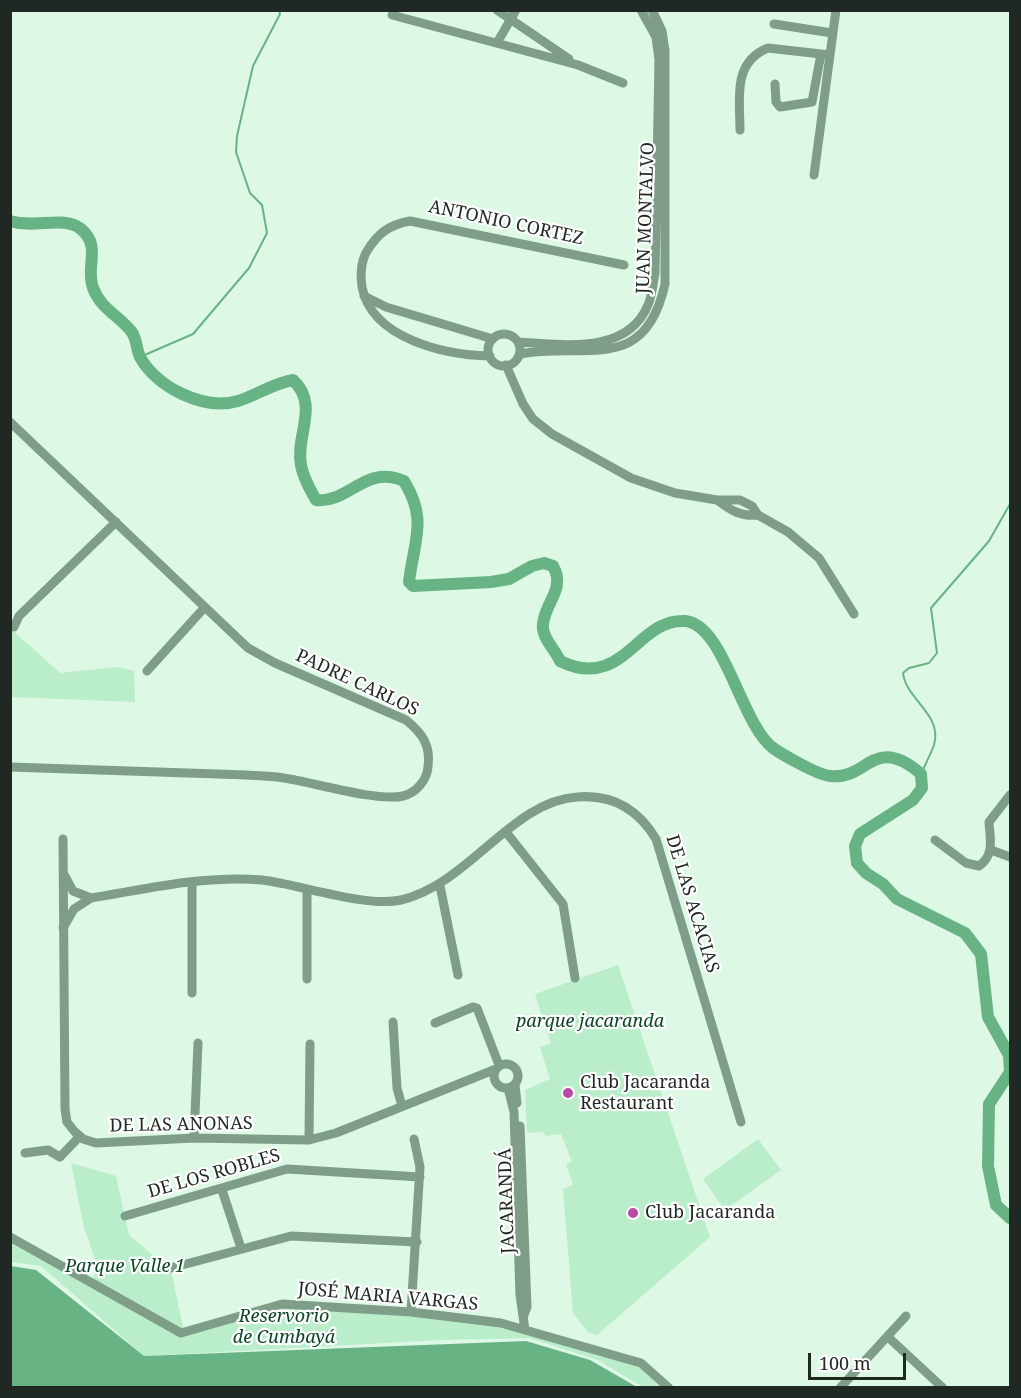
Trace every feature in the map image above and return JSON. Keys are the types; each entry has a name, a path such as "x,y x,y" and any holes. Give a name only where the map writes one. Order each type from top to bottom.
{"street":[{"path":"497,10 509,21 578,65"},
{"path":"497,43 516,10"},
{"name":"JUAN MONTALVO","path":"518,342 594,343 614,339 638,322 648,305 655,273 662,69 656,36 641,10"},
{"name":"JUAN MONTALVO","path":"520,354 610,350 638,336 660,306 665,284 662,31 652,10"},
{"path":"775,84 776,102 780,106 812,102 832,33 836,10"},
{"path":"392,15 578,65 623,83"},
{"path":"774,24 832,33"},
{"path":"740,130 740,77 761,51 768,48 826,55"},
{"path":"814,175 826,55"},
{"name":"ANTONIO CORTEZ","path":"364,296 360,278 364,256 376,237 392,225 410,221 624,265"},
{"path":"364,296 386,307 493,339"},
{"path":"364,296 374,314 411,340 461,354 490,356"},
{"path":"503,334 509,334 518,342 520,354 517,359 507,365 497,364 490,356 488,350 493,339 503,334"},
{"path":"507,365 523,404 533,419 552,434 631,478 675,493 717,500 731,511 742,515 758,515 788,531 819,558 854,614"},
{"name":"PADRE CARLOS","path":"10,422 257,655 406,720 419,730 429,750 426,777 415,790 402,796 384,796 284,778 247,775 10,767"},
{"path":"14,627 19,616 116,522"},
{"path":"147,670 205,607"},
{"path":"935,840 972,866 982,864 991,850 989,822 1011,795"},
{"name":"DE LAS ACACIAS","path":"91,898 223,879 264,880 389,902 400,900 440,886 548,802 578,796 608,798 627,807 645,821 656,839 741,1122"},
{"path":"507,832 563,904 575,978"},
{"path":"25,1153 48,1149 60,1157 80,1136 67,1122 66,1109 63,839"},
{"path":"991,850 1011,857"},
{"path":"64,874 73,891 91,898"},
{"path":"192,882 192,993"},
{"path":"440,886 458,975"},
{"path":"307,889 308,979"},
{"path":"63,928 74,909 91,898"},
{"path":"435,1023 477,1008 498,1067 495,1081"},
{"path":"393,1022 397,1088 402,1106"},
{"path":"194,1138 198,1043"},
{"path":"309,1140 310,1044"},
{"path":"468,1079 495,1081 500,1087 512,1087 518,1080 517,1070 509,1064 498,1067"},
{"name":"DE LAS ANONAS","path":"80,1136 96,1143 194,1138 309,1140 336,1133 498,1067"},
{"name":"JACARANDÁ","path":"512,1087 522,1149 521,1225 527,1307 524,1315 525,1330"},
{"path":"411,1312 420,1177 414,1139"},
{"name":"DE LOS ROBLES","path":"125,1216 294,1168 420,1177"},
{"path":"222,1190 241,1248"},
{"path":"171,1268 291,1236 417,1242"},
{"name":"JOSÉ MARIA VARGAS","path":"10,1237 181,1333 282,1304 411,1312 501,1323 641,1364 669,1388"},
{"path":"845,1386 906,1316"},
{"path":"888,1337 943,1388"}],"green space":[{"path":"11,629 60,673 118,667 134,671 135,702 11,697"},
{"name":"Club Jacaranda","path":"618,965 710,1237 597,1335 589,1333 573,1313 563,1189 573,1185 566,1164 572,1162 561,1134 545,1136 544,1132 527,1133 525,1090 550,1079 540,1047 551,1044 535,994"},
{"path":"758,1139 781,1170 725,1210 703,1179"},
{"name":"Parque Valle 1","path":"71,1163 116,1176 129,1235 171,1271 184,1331 93,1281 97,1264 84,1228"},
{"name":"Reservorio de Cumbayá","path":"11,1241 182,1337 283,1306 468,1315 642,1367 666,1387 643,1387 598,1360 529,1338 441,1340 144,1356 41,1266 11,1262"}],"shaded area":[{"path":"11,1266 36,1270 144,1356 526,1341 590,1360 637,1387 11,1387"}],"waterway":[{"path":"140,357 193,334 249,268 267,233 262,205 250,193 236,152 237,136 253,66 280,14 279,10"},
{"path":"10,221 29,224 58,222 81,229 91,243 91,280 96,295 105,307 131,331 140,357 147,368 169,387 196,399 211,403 225,403 238,401 293,380 301,390 306,410 301,443 301,465 305,479 316,500 339,496 368,480 379,477 404,481 416,507 416,542 409,582 413,586 491,582 509,579 532,566 544,563 553,566 556,574 556,589 545,616 543,629 560,661 581,668 599,667 615,661 654,630 668,623 685,621 699,626 711,639 722,656 751,718 773,748 809,769 830,776 843,776 881,758 892,758 905,763 921,774 922,788 913,800 860,834 855,846 857,863 897,899 965,933 981,954 988,1017 1009,1055 1010,1072 989,1104 988,1166 996,1205 1010,1218"},
{"path":"919,780 934,745 935,734 929,716 910,691 903,673 909,668 929,663 937,653 931,608 989,541 1010,504"}],"place":[{"name":"Club Jacaranda Restaurant","path":"568,1093"},
{"name":"Club Jacaranda","path":"633,1213"}],"park label":[{"name":"parque jacaranda","path":"590,1022"}]}
